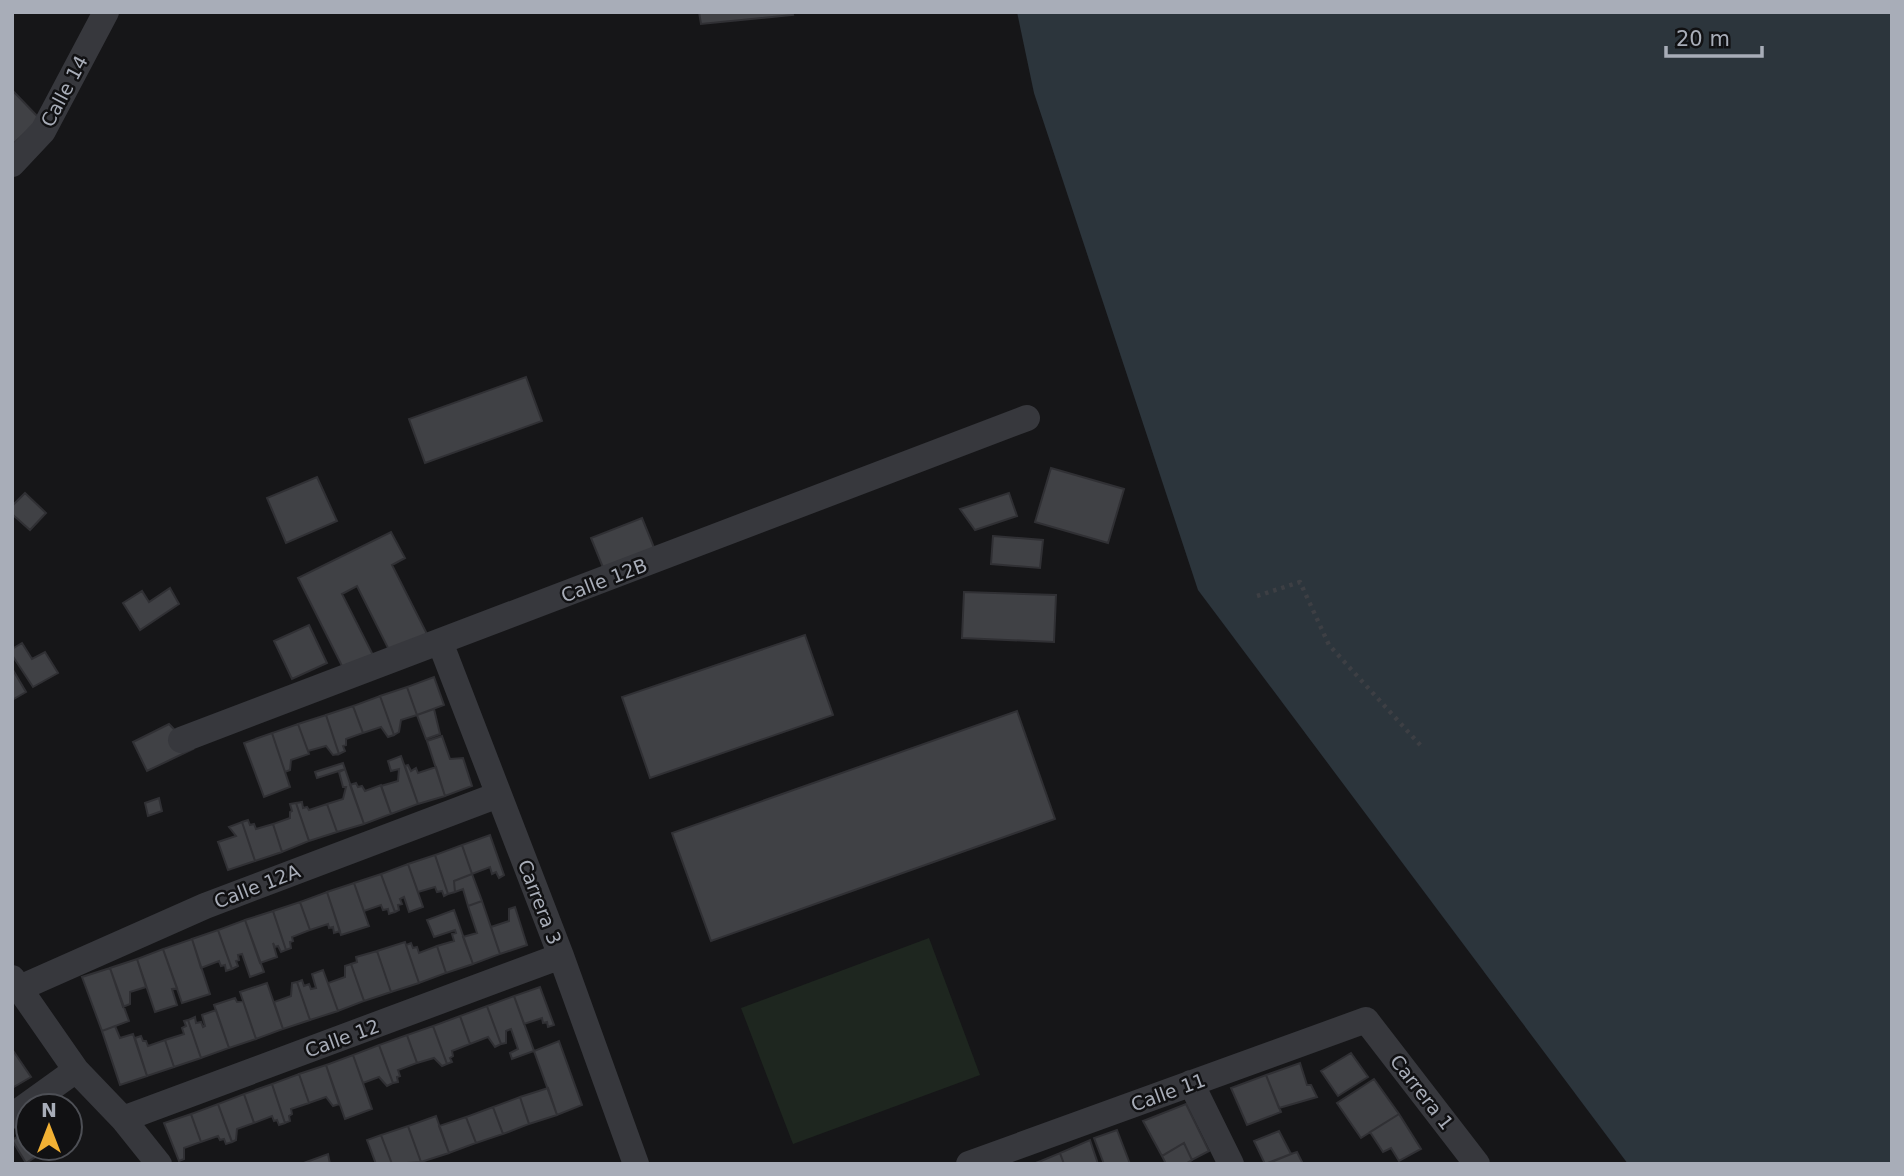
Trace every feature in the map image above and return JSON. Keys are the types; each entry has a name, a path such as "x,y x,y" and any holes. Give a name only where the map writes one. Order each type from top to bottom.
{"street":[{"name":"Calle 14","path":"12,164 43,131 106,12"},
{"name":"Calle 12B","path":"181,740 1027,418"},
{"name":"Carrera 3","path":"440,642 561,956 636,1164"},
{"name":"Calle 12A","path":"16,983 205,906 498,795"},
{"name":"Calle 12","path":"123,1119 561,956"},
{"path":"16,983 76,1070 123,1119 159,1164"},
{"name":"Calle 11","path":"969,1164 1366,1020"},
{"name":"Carrera 1","path":"1366,1020 1477,1164"},
{"path":"12,1116 76,1070"},
{"path":"1191,1083 1231,1164"}],"path":[{"path":"1258,596 1300,582 1329,645 1422,747"}],"shaded area":[{"path":"1017,12 1892,12 1892,1164 1628,1164 1198,590 1034,93"},
{"path":"929,938 980,1075 793,1144 741,1008"}],"building":[{"path":"699,12 792,12 793,15 701,24"},
{"path":"12,90 40,119 12,145"},
{"path":"526,377 542,421 425,463 409,419"},
{"path":"1051,468 1124,489 1108,543 1035,522"},
{"path":"317,477 337,521 286,543 267,498"},
{"path":"25,493 46,513 30,530 12,514 12,506"},
{"path":"1009,493 1017,516 975,530 960,509"},
{"path":"642,518 655,550 604,570 591,538"},
{"path":"391,532 405,558 392,565 427,634 390,652 357,586 342,594 374,657 345,672 298,578"},
{"path":"993,536 1043,540 1040,568 991,564"},
{"path":"170,588 179,604 140,630 123,603 142,591 149,602"},
{"path":"964,592 1056,595 1054,642 962,638"},
{"path":"309,625 327,663 292,679 274,641"},
{"path":"805,635 833,715 650,778 622,697"},
{"path":"22,643 32,659 45,652 58,673 33,687 12,655 12,649"},
{"path":"12,671 26,692 12,700"},
{"path":"434,677 444,705 417,715 407,687"},
{"path":"407,687 417,715 401,720 399,732 394,735 380,696"},
{"path":"380,696 394,735 388,737 381,727 363,733 353,706"},
{"path":"353,706 363,733 346,739 346,745 343,746 345,751 339,754 326,715"},
{"path":"434,709 440,734 426,739 417,715"},
{"path":"1017,711 1055,819 711,941 672,833"},
{"path":"326,715 339,754 333,755 326,746 308,751 298,724"},
{"path":"169,724 193,749 147,771 133,742"},
{"path":"298,724 309,754 291,760 290,770 285,772 272,733"},
{"path":"272,733 290,787 264,797 244,743"},
{"path":"442,736 450,759 463,758 472,786 445,796 427,741"},
{"path":"401,756 418,804 391,814 381,786 398,781 399,769 391,771 388,761"},
{"path":"343,763 345,769 317,778 315,772"},
{"path":"408,765 411,771 416,768 418,773 436,767 445,796 418,804 405,766"},
{"path":"345,769 364,824 337,832 327,804 343,799 346,787 343,787 339,772"},
{"path":"356,783 365,791 381,785 391,814 364,824 350,785"},
{"path":"159,798 162,811 148,816 145,803"},
{"path":"302,802 303,808 307,807 309,810 327,804 337,832 309,841 296,803"},
{"path":"296,803 309,841 282,852 273,824 290,818 290,804"},
{"path":"248,820 256,829 273,824 282,852 255,861 242,822"},
{"path":"242,822 255,861 228,870 218,842 236,836 229,827"},
{"path":"490,835 504,875 499,878 496,872 492,874 490,867 472,874 462,845"},
{"path":"462,845 472,874 454,881 455,892 448,894 435,855"},
{"path":"435,855 448,894 444,896 442,891 437,892 435,887 418,892 408,864"},
{"path":"408,864 423,907 409,912 404,897 400,899 402,904 398,905 399,910 395,912 381,874"},
{"path":"381,874 395,912 389,914 388,909 383,910 381,905 364,911 354,883"},
{"path":"472,874 482,901 468,906 463,889 455,892 454,881"},
{"path":"354,883 369,926 341,935 327,892"},
{"path":"327,892 340,931 334,933 333,927 329,928 328,924 310,930 300,902"},
{"path":"482,901 500,954 473,964 463,937 477,933 468,906"},
{"path":"300,902 310,930 292,937 291,948 286,950 273,911"},
{"path":"515,907 527,945 500,954 491,927 509,921 509,909"},
{"path":"454,910 473,964 446,973 437,946 454,941 452,934 456,933 455,930 434,937 427,920"},
{"path":"273,911 286,950 281,952 273,943 277,957 260,963 245,920"},
{"path":"245,920 264,972 250,977 242,954 238,955 239,960 236,961 238,966 232,969 218,930"},
{"path":"218,930 232,969 226,971 225,965 221,966 219,961 201,968 192,939"},
{"path":"192,939 210,994 182,1003 163,949"},
{"path":"405,942 419,983 391,992 377,951"},
{"path":"411,943 413,948 417,947 419,953 437,946 446,973 419,983 406,945"},
{"path":"163,949 177,988 172,989 177,1005 155,1012 137,959"},
{"path":"377,951 391,992 364,1001 351,964 357,962 356,957"},
{"path":"137,959 146,987 130,992 130,1004 123,1007 110,968"},
{"path":"351,964 364,1001 338,1011 328,983 345,977 345,966"},
{"path":"110,968 129,1021 102,1031 82,977"},
{"path":"323,970 338,1011 310,1020 297,982 302,980 304,986 309,984 311,989 316,988 312,974"},
{"path":"297,982 310,1020 283,1029 274,1002 291,996 292,983"},
{"path":"267,983 283,1029 256,1039 240,992"},
{"path":"540,987 554,1025 548,1027 542,1018 524,1024 514,996"},
{"path":"514,996 534,1051 512,1059 510,1053 518,1049 511,1029 506,1031 506,1043 501,1044 487,1006"},
{"path":"235,998 237,1002 243,1001 256,1039 229,1048 214,1005"},
{"path":"487,1006 501,1044 495,1047 488,1037 470,1044 460,1016"},
{"path":"216,1010 229,1048 201,1058 188,1020 195,1017 196,1023 201,1022 203,1027 202,1015"},
{"path":"460,1016 470,1044 452,1051 452,1062 447,1064 433,1026"},
{"path":"188,1020 201,1058 174,1067 165,1040 184,1034 184,1021"},
{"path":"115,1026 120,1038 133,1034 147,1076 120,1085 102,1031"},
{"path":"433,1026 447,1064 442,1066 434,1058 417,1063 407,1035"},
{"path":"407,1035 417,1063 398,1070 398,1082 393,1083 379,1045"},
{"path":"141,1036 148,1046 165,1040 174,1067 147,1076 135,1038"},
{"path":"559,1041 582,1105 557,1115 534,1051"},
{"path":"379,1045 393,1083 387,1086 379,1077 363,1083 353,1055"},
{"path":"12,1049 31,1077 12,1088"},
{"path":"1351,1053 1368,1077 1338,1096 1321,1071"},
{"path":"353,1055 372,1109 345,1119 326,1065"},
{"path":"1300,1063 1307,1085 1311,1085 1317,1097 1279,1108 1266,1075"},
{"path":"326,1065 339,1104 333,1106 326,1097 309,1103 299,1074"},
{"path":"299,1074 309,1103 291,1109 290,1121 285,1123 272,1084"},
{"path":"1266,1075 1281,1112 1247,1125 1231,1088"},
{"path":"1374,1079 1399,1114 1361,1138 1337,1103"},
{"path":"272,1084 285,1123 279,1125 272,1116 254,1123 244,1094"},
{"path":"548,1088 557,1115 529,1124 520,1097"},
{"path":"244,1094 254,1123 237,1129 236,1140 232,1142 218,1104"},
{"path":"520,1097 529,1124 503,1134 493,1107"},
{"path":"218,1104 232,1142 226,1144 224,1139 220,1140 218,1136 201,1142 191,1114"},
{"path":"1186,1104 1209,1151 1192,1160 1184,1143 1162,1156 1143,1121"},
{"path":"493,1107 503,1134 476,1143 466,1117"},
{"path":"191,1114 201,1142 184,1148 184,1159 179,1161 164,1123"},
{"path":"1399,1114 1421,1149 1399,1161 1391,1148 1383,1152 1370,1132"},
{"path":"436,1116 449,1153 421,1162 408,1126"},
{"path":"466,1117 476,1143 449,1153 439,1126"},
{"path":"408,1126 421,1162 392,1164 381,1135"},
{"path":"1117,1130 1130,1164 1104,1164 1094,1138"},
{"path":"1279,1131 1291,1154 1265,1164 1254,1141"},
{"path":"381,1135 392,1164 376,1164 367,1140"},
{"path":"1090,1140 1098,1164 1064,1164 1060,1153"},
{"path":"1184,1143 1192,1160 1185,1164 1166,1164 1162,1156"},
{"path":"1297,1152 1303,1164 1267,1164 1291,1154"},
{"path":"1060,1153 1064,1164 1033,1164 1041,1161"},
{"path":"328,1154 330,1164 301,1164"}]}
